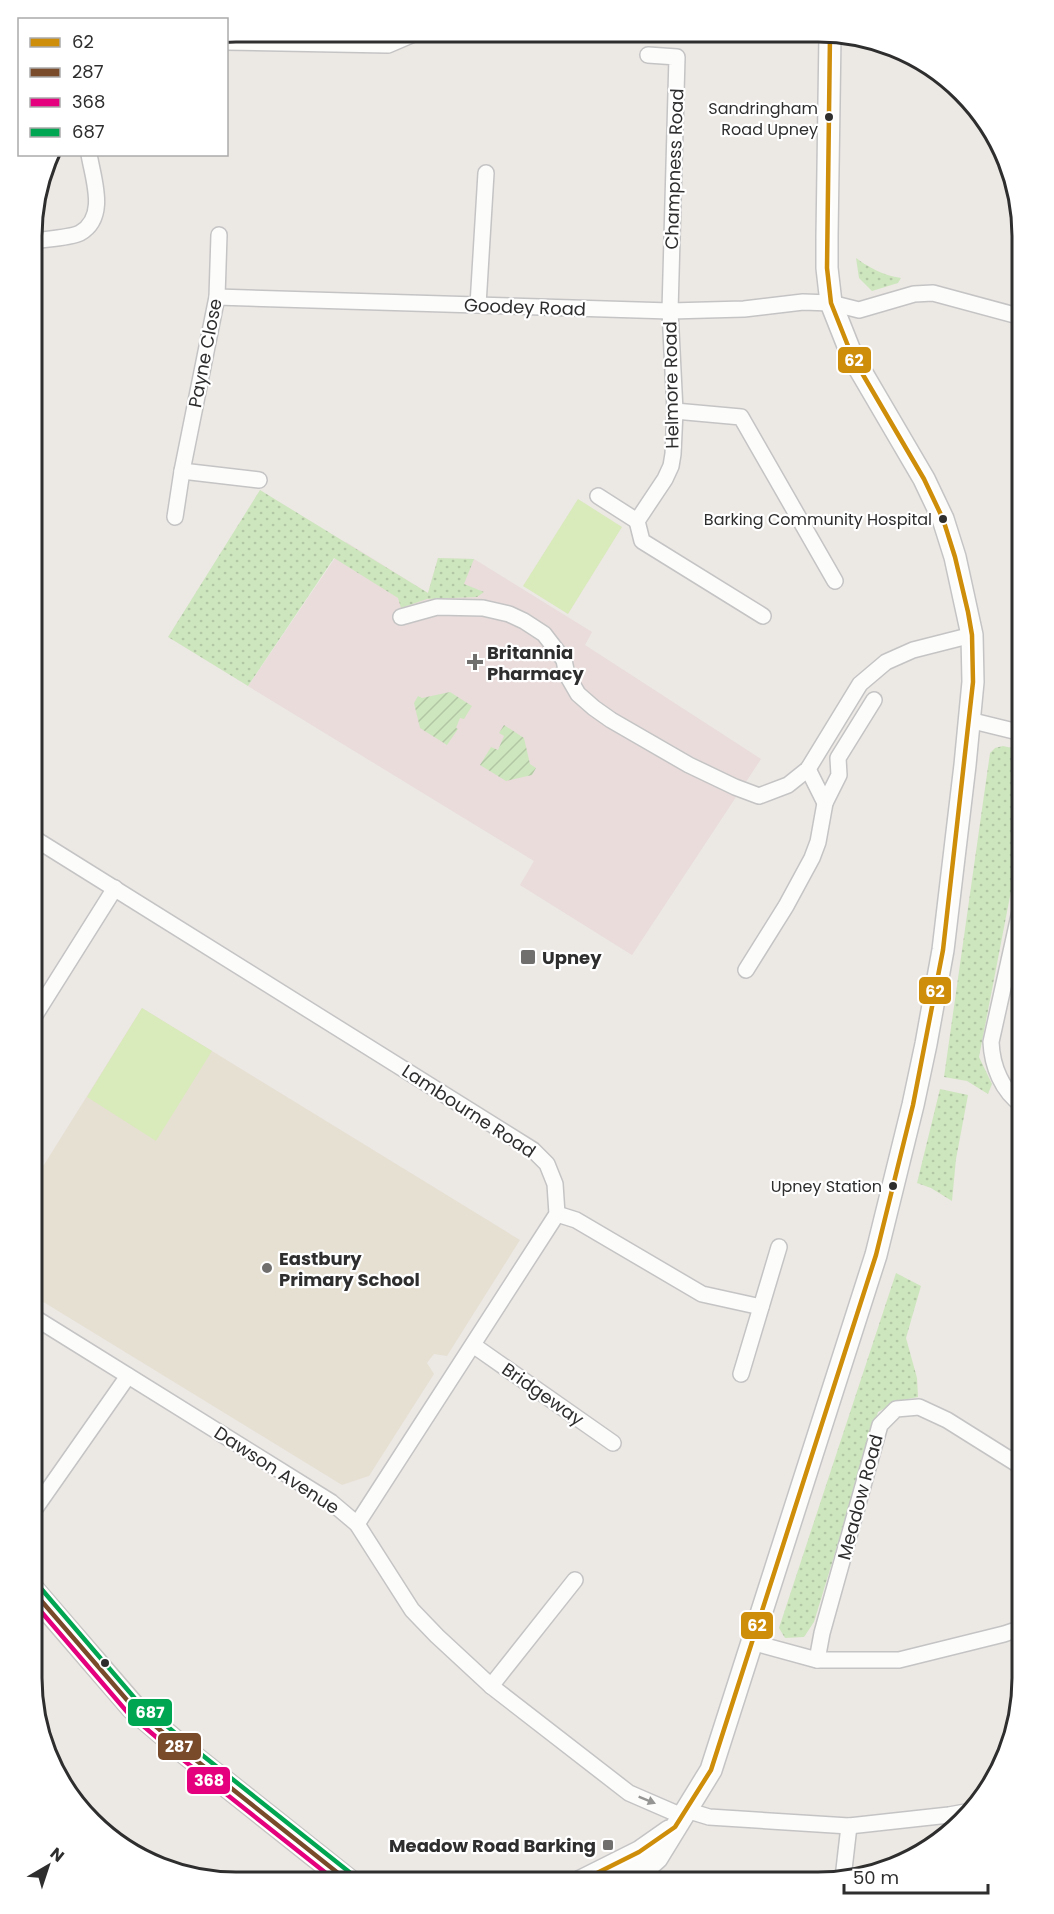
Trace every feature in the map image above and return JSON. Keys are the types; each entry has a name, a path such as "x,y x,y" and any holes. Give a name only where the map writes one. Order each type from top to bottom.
{"main road":[{"path":"42,1602 133,1707 187,1754 337,1872"}],"street":[{"path":"234,42 388,45 395,42"},
{"path":"636,1872 657,1858 710,1772 876,1255 926,1044 943,950 969,720 973,682 972,635 955,557 943,519 919,470 852,356 831,303 826,236 831,43"},
{"name":"Champness Road","path":"648,55 676,57 670,311"},
{"path":"42,239 79,233 97,212 89,156"},
{"path":"478,305 486,173"},
{"name":"Payne Close","path":"175,517 217,297 219,235"},
{"name":"Goodey Road","path":"217,297 670,311 744,309 803,302 831,303 859,310 914,294 933,293 1012,313"},
{"name":"Helmore Road","path":"638,521 671,466 675,411 670,311"},
{"path":"675,411 741,417 835,581"},
{"path":"182,471 259,480"},
{"path":"598,496 638,521 642,541 763,616"},
{"path":"401,617 437,608 483,608 508,614 524,621 544,634 564,660 567,675 578,694 610,720 689,765 759,796 788,785 808,769 860,684 886,662 913,650 972,635"},
{"path":"746,970 786,906 812,858 818,842 825,802 838,775 838,758 874,700"},
{"path":"969,720 1012,731"},
{"path":"808,769 825,802"},
{"name":"Lambourne Road","path":"42,843 533,1150 547,1164 555,1184 557,1214"},
{"path":"42,1004 115,888"},
{"path":"1012,948 991,1042 991,1052 997,1072 1007,1092 1012,1096"},
{"path":"357,1524 557,1214 576,1220 702,1294 761,1307"},
{"path":"741,1374 780,1247"},
{"name":"Dawson Avenue","path":"42,1322 331,1502 357,1524 412,1610 491,1686 629,1793 681,1818"},
{"name":"Bridgeway","path":"472,1345 613,1443"},
{"path":"42,1499 128,1376"},
{"name":"Meadow Road","path":"818,1660 822,1633 880,1425 896,1409 919,1407 1012,1461"},
{"path":"491,1686 575,1580"},
{"path":"751,1642 818,1660 899,1660 1012,1631"},
{"path":"599,1872 639,1852 681,1818 709,1817 849,1826 956,1814"},
{"path":"844,1870 849,1826"}],"shaded area":[{"path":"346,542 428,593 438,558 474,559 592,632 585,645 761,759 632,955 520,885 534,861 248,686"},
{"name":"Eastbury Primary School","path":"142,1008 520,1240 447,1356 434,1354 427,1363 434,1374 369,1476 342,1485 42,1301 42,1168"}],"green space":[{"path":"856,258 877,271 901,278 898,283 872,291 859,278"},
{"path":"260,490 428,593 438,558 474,559 464,584 484,592 477,597 427,599 401,608 398,598 334,558 248,686 168,637"},
{"path":"578,499 622,527 568,614 523,586"},
{"path":"450,692 472,706 464,719 460,718 456,728 458,729 447,745 420,728 414,703 418,696 422,698"},
{"path":"504,725 524,738 530,764 536,768 532,775 506,781 480,765 491,747 498,750 504,736 499,733"},
{"path":"1003,746 1012,748 1012,886 979,1057 992,1084 988,1094 967,1081 944,1077 990,753 995,748"},
{"path":"142,1008 212,1051 156,1141 87,1097"},
{"path":"940,1089 968,1095 956,1159 952,1201 931,1188 917,1183"},
{"path":"896,1273 921,1286 906,1338 917,1378 918,1397 898,1401 878,1412 814,1622 804,1637 785,1638 779,1628"}],"transit line":[{"name":"62","path":"599,1872 639,1852 675,1827 711,1770 876,1255 913,1105 943,950 973,682 972,635 955,557 943,519 924,479 852,356 831,303 827,268 830,43"},
{"name":"687","path":"42,1590 138,1702 349,1872"},
{"name":"287","path":"42,1602 133,1707 337,1872"},
{"name":"368","path":"42,1613 128,1713 182,1759 325,1872"}],"place":[{"name":"Sandringham Road Upney","path":"829,117"},
{"name":"Barking Community Hospital","path":"943,519"},
{"name":"Britannia Pharmacy","path":"475,662"},
{"name":"Upney","path":"528,957"},
{"name":"Upney Station","path":"893,1186"},
{"name":"Eastbury Primary School","path":"267,1268"},
{"name":"Meadow Road Barking","path":"608,1845"}]}
